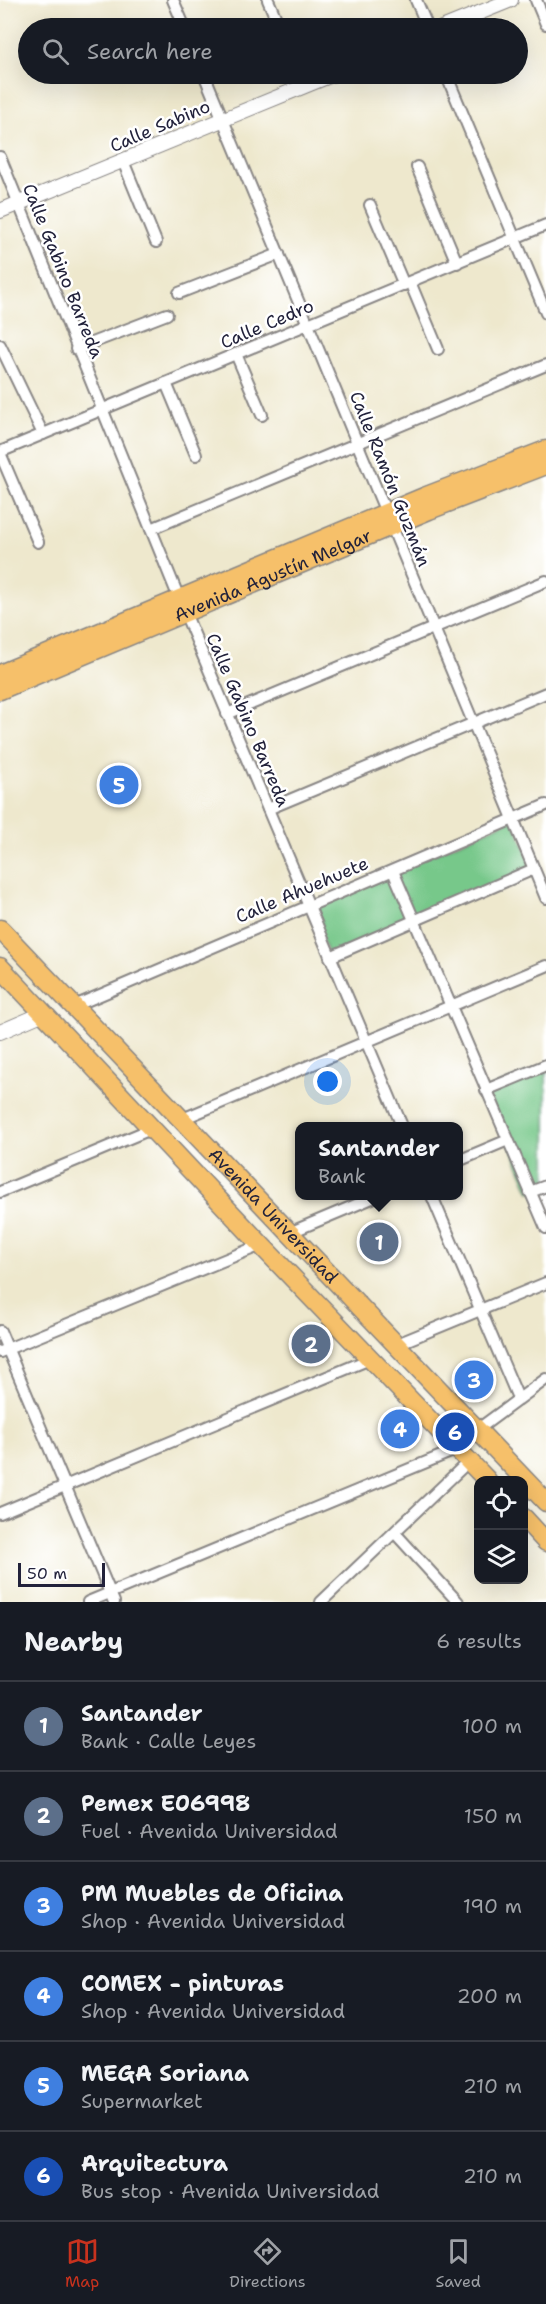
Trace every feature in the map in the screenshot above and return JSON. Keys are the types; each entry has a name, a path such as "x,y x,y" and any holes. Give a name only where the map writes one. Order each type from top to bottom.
{"main road":[{"name":"Avenida Agustín Melgar","path":"0,690 182,606 388,520 546,450"},
{"name":"Avenida Agustín Melgar","path":"388,520 546,465"},
{"name":"Avenida Agustín Melgar","path":"0,674 182,606"},
{"name":"Avenida Universidad","path":"0,929 546,1502"},
{"name":"Avenida Universidad","path":"0,967 261,1245 483,1476"},
{"path":"528,1522 546,1542"}],"street":[{"path":"173,0 181,18"},
{"path":"268,0 276,18"},
{"path":"416,0 424,18"},
{"path":"467,18 511,0"},
{"path":"536,0 546,24"},
{"name":"Calle Ramón Guzmán","path":"208,84 546,898"},
{"name":"Calle Sabino","path":"0,211 223,119 294,84"},
{"path":"450,84 546,313"},
{"name":"Calle Gabino Barreda","path":"0,157 76,350 182,606 400,1122"},
{"path":"123,161 156,242"},
{"path":"417,167 457,263"},
{"path":"370,205 438,349"},
{"name":"Calle Cedro","path":"0,452 546,225"},
{"path":"179,293 279,254"},
{"path":"76,350 167,314"},
{"path":"0,345 43,434"},
{"path":"236,354 262,415"},
{"path":"151,529 546,365"},
{"path":"166,383 196,455"},
{"path":"0,452 38,542"},
{"path":"227,714 546,581"},
{"path":"267,809 546,693"},
{"name":"Calle Ahuehuete","path":"72,1007 546,805"},
{"path":"330,957 534,869"},
{"path":"393,872 546,1228"},
{"path":"180,1120 546,966"},
{"path":"0,1032 44,1014"},
{"path":"486,1090 546,1065"},
{"path":"0,1191 151,1129"},
{"path":"463,1159 508,1140"},
{"path":"530,1192 546,1186"},
{"path":"289,1233 367,1200"},
{"path":"434,1200 518,1398"},
{"path":"4,1351 261,1245"},
{"path":"395,1345 546,1283"},
{"path":"0,1330 4,1351 65,1486 112,1598"},
{"path":"0,1513 370,1359"},
{"path":"477,1430 546,1379"},
{"path":"327,1600 395,1533 463,1455"},
{"path":"88,1602 112,1598 463,1455"},
{"path":"395,1533 458,1602"}],"green space":[{"path":"513,819 534,869 330,957 308,908"},
{"path":"546,1065 546,1186 530,1192 486,1090"}],"place":[{"name":"MEGA Soriana","path":"119,785"},
{"name":"Santander","path":"379,1242"},
{"name":"Pemex E06998","path":"311,1344"},
{"name":"PM Muebles de Oficina","path":"474,1380"},
{"name":"COMEX - pinturas","path":"400,1429"},
{"name":"Arquitectura","path":"455,1432"}]}
